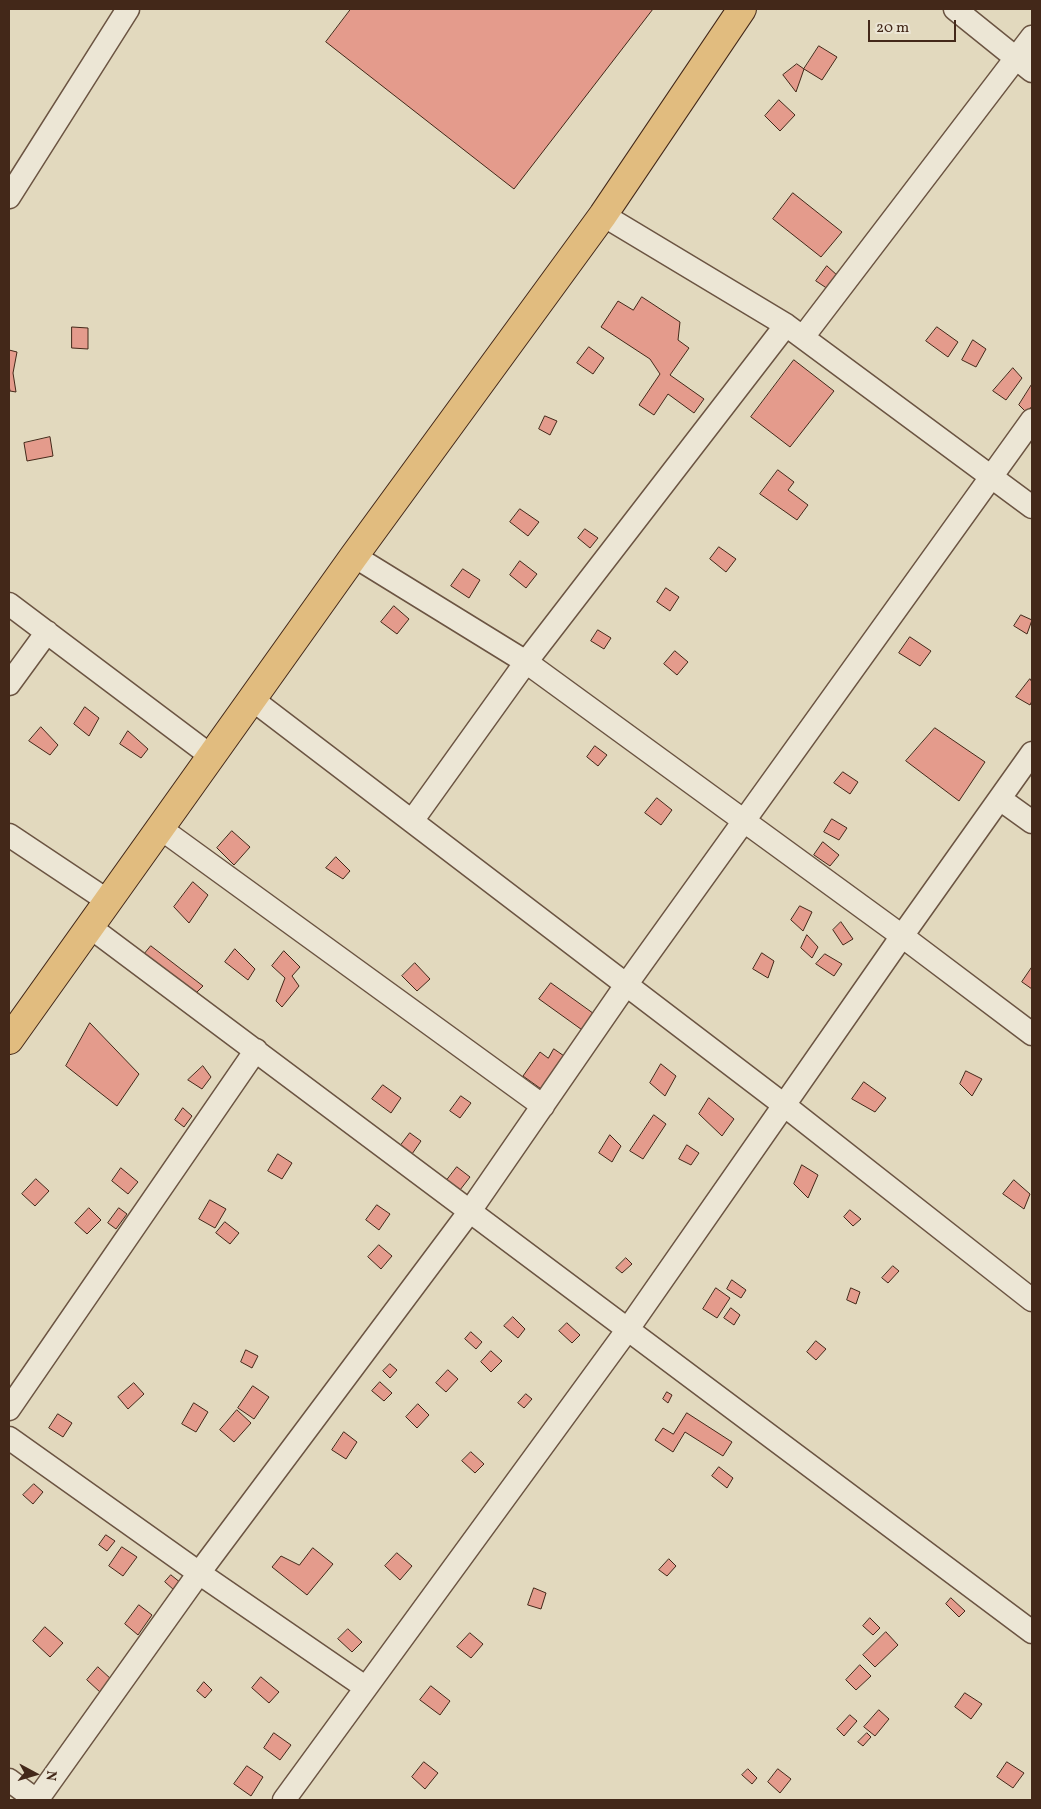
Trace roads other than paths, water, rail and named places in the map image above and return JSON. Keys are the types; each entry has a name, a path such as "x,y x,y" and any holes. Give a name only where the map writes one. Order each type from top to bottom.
{"main road":[{"path":"9,1040 354,556 603,215 742,9"}],"street":[{"path":"9,197 128,9"},
{"path":"955,9 1024,65"},
{"path":"412,821 526,662 794,331 1024,65 1032,37"},
{"path":"603,215 794,331 1032,507"},
{"path":"9,1780 37,1800 199,1573 470,1211 626,985 1032,420"},
{"path":"354,556 526,662 902,936 1032,1034"},
{"path":"9,604 211,756"},
{"path":"9,684 47,632"},
{"path":"253,700 784,1105 1032,1300"},
{"path":"284,1800 628,1329 1032,753"},
{"path":"1000,799 1032,822"},
{"path":"160,828 543,1106"},
{"path":"9,835 108,901"},
{"path":"90,926 1032,1632"},
{"path":"9,1408 256,1050"},
{"path":"9,1438 199,1573 366,1687"}]}
